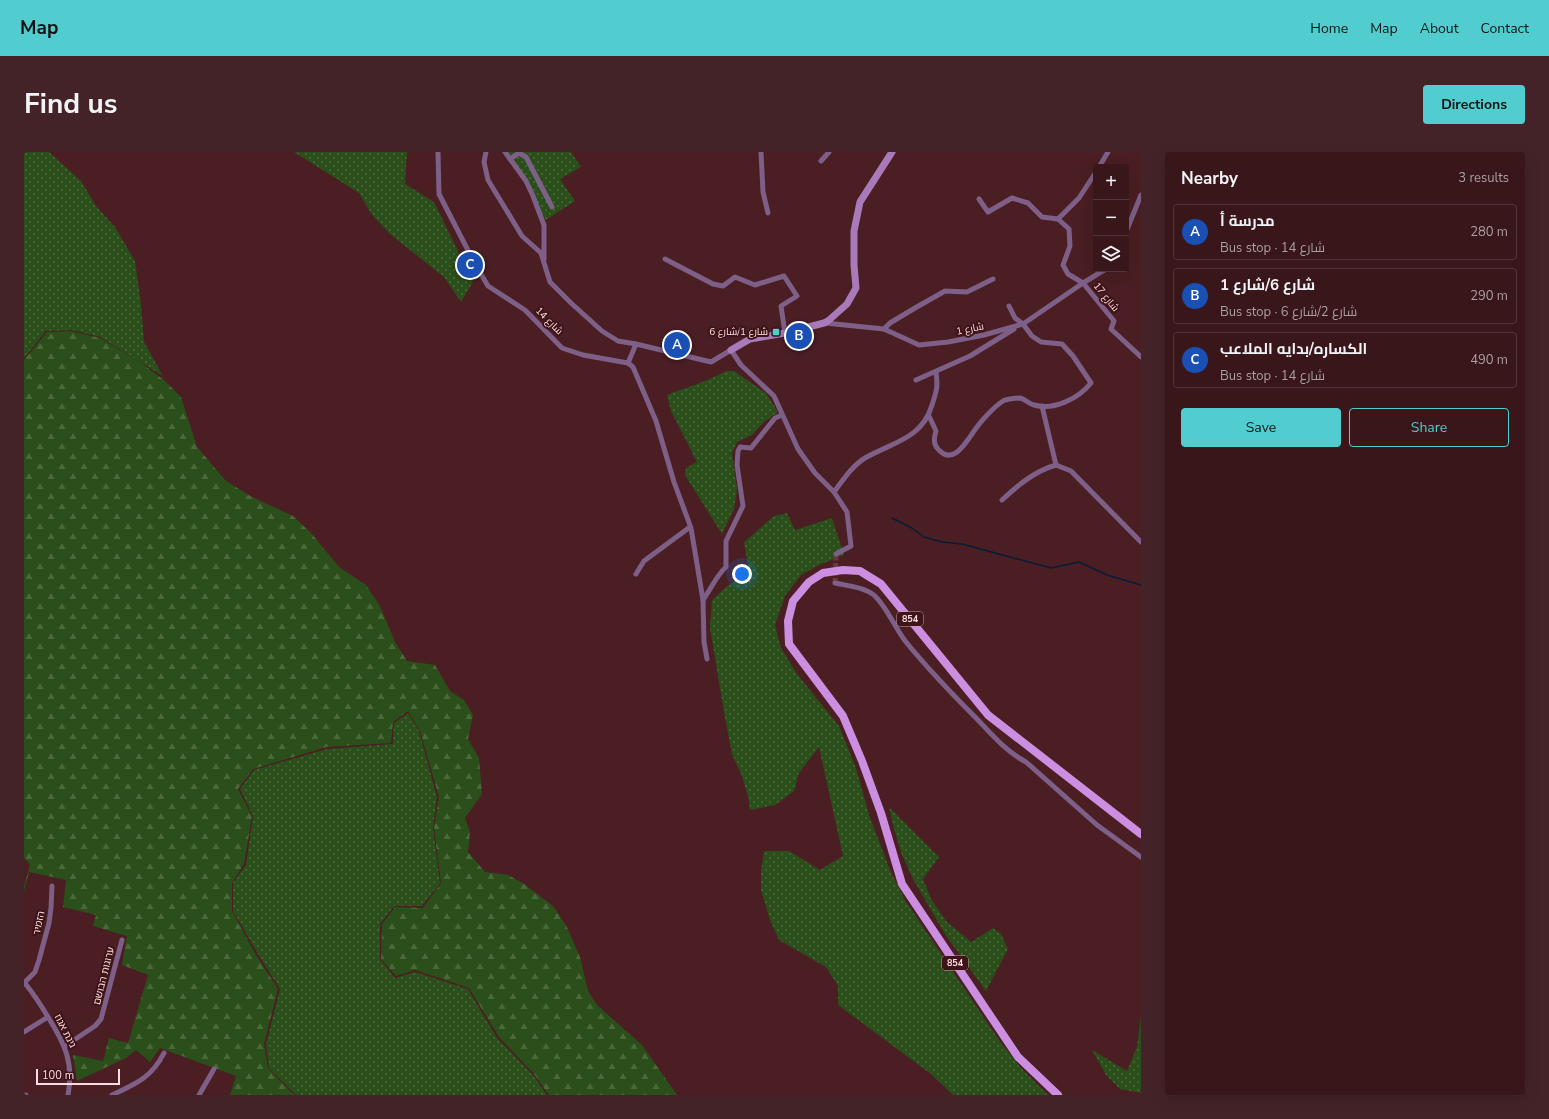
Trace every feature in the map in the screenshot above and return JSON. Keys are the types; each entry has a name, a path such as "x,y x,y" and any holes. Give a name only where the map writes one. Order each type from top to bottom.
{"main road":[{"name":"854","path":"1058,1095 1018,1057 902,884 881,813 862,761 843,716 789,644 788,621 793,601 809,582 823,573 843,570 860,571 881,584 988,715 1141,834"}],"street":[{"name":"شارع 14","path":"438,152 439,194 488,286 525,310 562,348 584,355 628,363"},
{"path":"486,152 484,162 488,180 522,236 541,253 550,282 592,322 602,331 618,341 711,362 750,340 824,323 847,304 856,288 854,231 860,202 892,152"},
{"path":"505,152 526,181 534,196 544,225 544,262"},
{"path":"761,152 763,192 768,213"},
{"path":"821,161 829,152"},
{"path":"1101,164 1108,152"},
{"path":"510,159 519,154 526,156 552,207"},
{"path":"1058,219 1079,198 1093,177"},
{"path":"1129,225 1141,195"},
{"path":"979,199 988,212 1012,198 1028,203 1042,217 1058,219 1070,229 1070,246 1063,265 1068,274 1083,283"},
{"path":"665,259 713,284 723,286 735,277 755,285 784,276 796,296 781,306 785,333"},
{"name":"شارع 1","path":"824,323 884,329 919,345 948,342 1020,326 1101,272"},
{"path":"884,329 890,323 914,308 946,291 967,292 993,279"},
{"name":"شارع 17","path":"1083,283 1114,321 1111,329 1141,357"},
{"path":"929,416 936,431 933,439 936,447 943,453 949,455 957,452 968,440 976,427 1003,401 1020,398 1034,405 1042,406 1062,404 1085,390 1091,383 1073,356 1062,344 1041,342 1032,336 1020,326 1009,306"},
{"path":"916,380 970,356 1020,326"},
{"path":"636,344 628,363 633,367 656,421 674,482 690,527 703,600 704,642 707,659"},
{"path":"730,350 741,365 774,396 802,455 815,473 834,492 847,512 851,546 836,554"},
{"path":"834,492 848,472 864,458 903,440 919,428 929,416 938,387 936,372"},
{"path":"1042,406 1056,464"},
{"path":"703,600 719,574 726,567 726,541 744,506 737,465 738,450 740,447 752,448 775,418 782,415"},
{"path":"1002,500 1019,484 1045,468 1056,464 1071,471 1141,542"},
{"path":"636,574 644,561 690,527"},
{"path":"835,583 863,589 875,596 906,641 956,698 1003,746 1013,755 1026,762 1097,825 1141,857"},
{"name":"הזמיר","path":"24,982 35,972 40,960 50,915 52,886"},
{"name":"ערוגות הבושם","path":"65,1046 95,1026 101,1019 122,940"},
{"name":"גינת אגוז","path":"24,982 48,1017 65,1046 70,1066 71,1078 68,1095"},
{"path":"24,1032 48,1017"},
{"path":"112,1095 148,1076 158,1064 164,1053"},
{"path":"199,1095 214,1069"}],"green space":[{"path":"24,152 49,152 81,181 96,206 115,227 135,261 141,304 144,342 163,376 100,337 72,330 46,331 24,358"},
{"path":"294,152 407,152 405,184 434,202 473,282 461,302 444,277 390,234 372,215 359,193"},
{"path":"504,152 571,152 581,167 560,179 575,201 546,220 524,182"},
{"path":"71,331 100,338 140,362 164,380 181,397 197,447 226,481 252,497 293,516 312,534 339,567 366,585 380,606 395,642 407,661 435,665 450,691 464,700 473,715 468,739 479,758 482,794 465,818 470,832 468,852 485,872 508,875 524,884 553,906 566,925 580,957 588,991 597,1005 642,1045 677,1095 549,1095 534,1074 499,1037 469,988 415,970 396,976 381,959 382,924 395,907 423,908 441,883 434,828 439,797 420,731 408,711 393,722 391,743 327,747 253,769 238,789 252,816 244,864 232,883 232,911 256,955 278,989 264,1044 268,1068 294,1095 230,1095 236,1076 160,1048 150,1062 136,1050 126,1058 77,1081 73,1055 103,1061 109,1038 128,1043 148,975 122,965 127,936 93,926 96,915 63,907 66,880 29,872 24,891 30,865 24,858 24,360 47,332"},
{"path":"726,371 734,371 766,393 778,412 764,422 752,435 737,442 732,453 737,490 734,509 722,534 685,475 686,468 697,462 671,411 667,395"},
{"path":"787,513 795,530 832,518 844,555 821,564 801,575 785,596 775,625 781,648 797,674 839,726 856,768 869,815 890,870 905,900 999,1040 1021,1068 1048,1095 953,1095 931,1074 838,1005 838,986 826,967 779,940 770,920 761,890 761,872 764,851 789,851 820,870 843,856 819,747 799,773 794,791 775,805 750,810 748,796 742,776 732,754 710,628 712,600 726,587 749,572 744,542 774,516"},
{"path":"408,713 419,731 437,797 433,828 440,883 422,906 394,906 380,924 380,959 395,978 415,972 468,989 497,1038 533,1075 547,1095 296,1095 269,1068 266,1044 280,989 233,911 233,883 246,865 253,816 240,789 254,770 327,749 393,744 394,723"},
{"path":"889,807 939,857 923,879 931,899 946,921 971,942 993,928 1001,934 1008,949 986,991 945,934 913,879 902,855"},
{"path":"1141,1016 1141,1093 1120,1089 1106,1075 1092,1050 1127,1071 1137,1047"}],"waterway":[{"path":"892,518 912,528 924,537 942,542 962,544 1051,568 1079,562 1107,575 1141,585"}],"tunnel":[{"path":"835,583 836,554"}],"place":[{"name":"الكساره/بدايه الملاعب","path":"470,265"},
{"name":"شارع 1/شارع 6","path":"776,332"},
{"name":"شارع 6/شارع 1","path":"799,336"},
{"name":"مدرسة أ","path":"677,345"}]}
